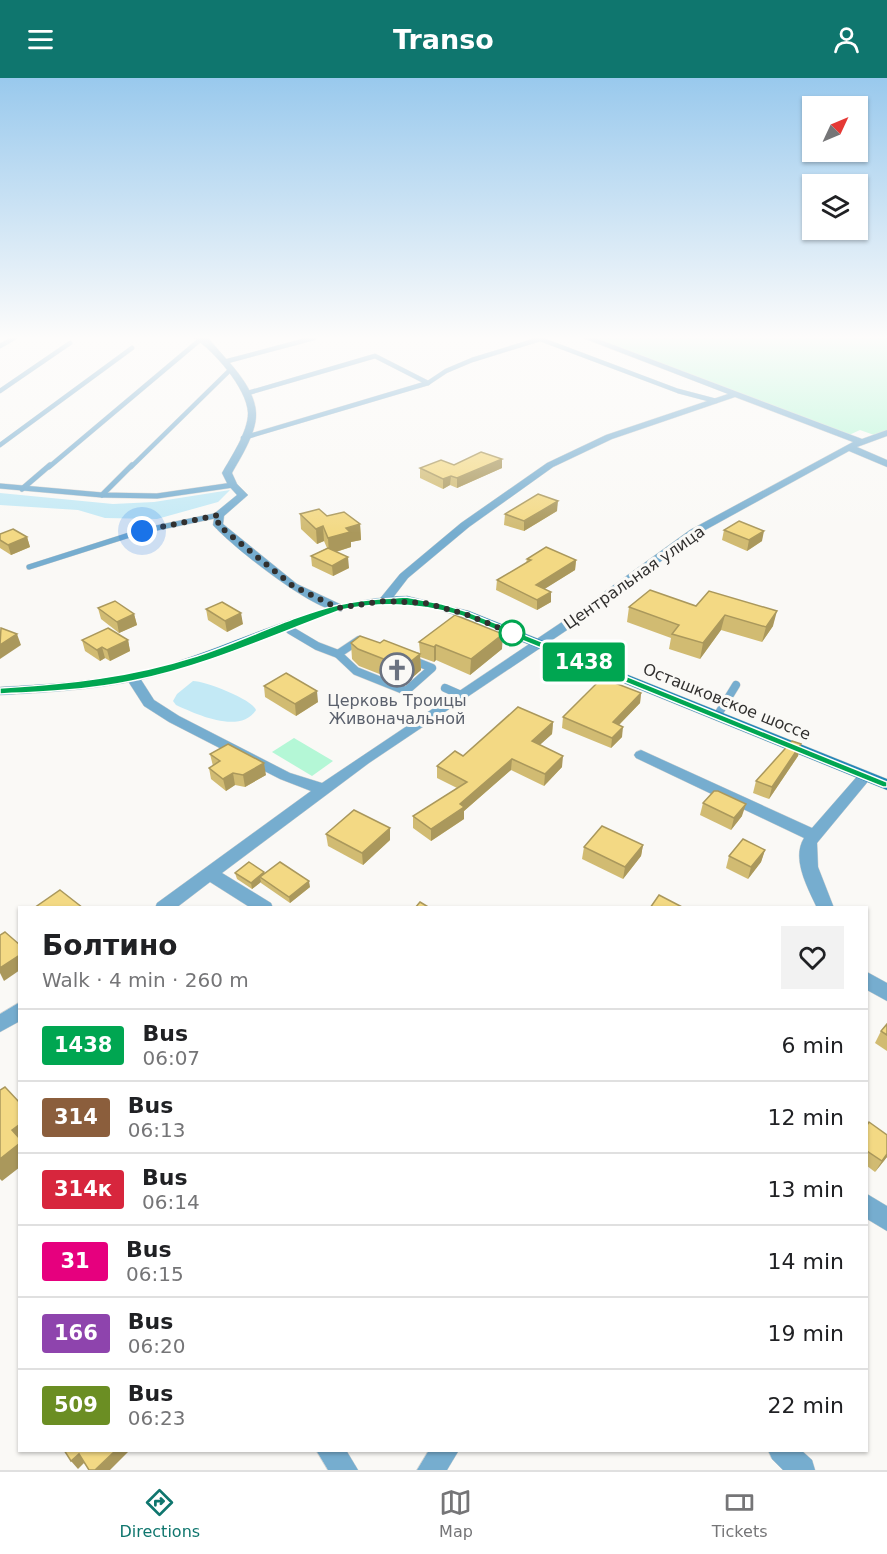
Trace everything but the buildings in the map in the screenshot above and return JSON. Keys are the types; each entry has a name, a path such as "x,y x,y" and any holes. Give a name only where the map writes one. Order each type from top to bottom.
{"main road":[{"name":"Осташковское шоссе","path":"0,691 70,687 133,678 179,666 338,608 406,600 442,607 537,643 887,785"}],"street":[{"path":"250,403 253,414 239,452 227,473 233,485 243,495 219,515 218,525 293,586 338,608"},
{"path":"384,601 404,576 465,525 550,465 609,437 710,403"},
{"path":"758,403 861,442"},
{"name":"Центральная улица","path":"166,906 324,789 694,532 849,447 887,433"},
{"path":"849,447 887,464"},
{"path":"133,678 149,704 174,719 285,776 305,785 324,789"},
{"path":"641,755 814,836"},
{"path":"825,906 806,853 809,842 865,776"},
{"path":"210,874 262,906"},
{"path":"868,981 887,993"},
{"path":"0,1024 18,1011"},
{"path":"868,1206 887,1220"},
{"path":"331,1452 345,1470"},
{"path":"430,1470 444,1452"},
{"path":"783,1452 802,1470"}],"lane":[{"path":"0,445 57,403"},
{"path":"22,489 124,403"},
{"path":"102,495 196,403"},
{"path":"243,438 361,403"},
{"path":"0,486 102,495 157,496 233,485"},
{"path":"29,567 142,531 219,515"},
{"path":"285,627 317,646 338,654 356,671 406,691 432,668 400,656"},
{"path":"338,654 357,640 368,644"},
{"path":"717,716 736,685"},
{"path":"445,688 461,695"}],"green space":[{"path":"762,403 887,403 887,430 874,435 860,430 849,435"},
{"path":"294,738 333,761 312,776 272,752"}],"water":[{"path":"230,490 218,502 157,519 105,518 78,510 0,505 0,493 113,504 154,502"},
{"path":"193,681 228,691 246,701 256,710 249,717 240,721 229,722 206,717 176,705 173,701 177,694"}],"bus line":[{"name":"1438","path":"0,691 70,687 133,678 179,666 310,616 360,603 406,600 465,614 887,785"}],"place":[{"name":"Церковь Троицы Живоначальной","path":"397,670"}],"route":[{"path":"142,531 219,515 218,525 293,586 338,608 360,603 406,600 465,614 514,633 512,633"}]}
